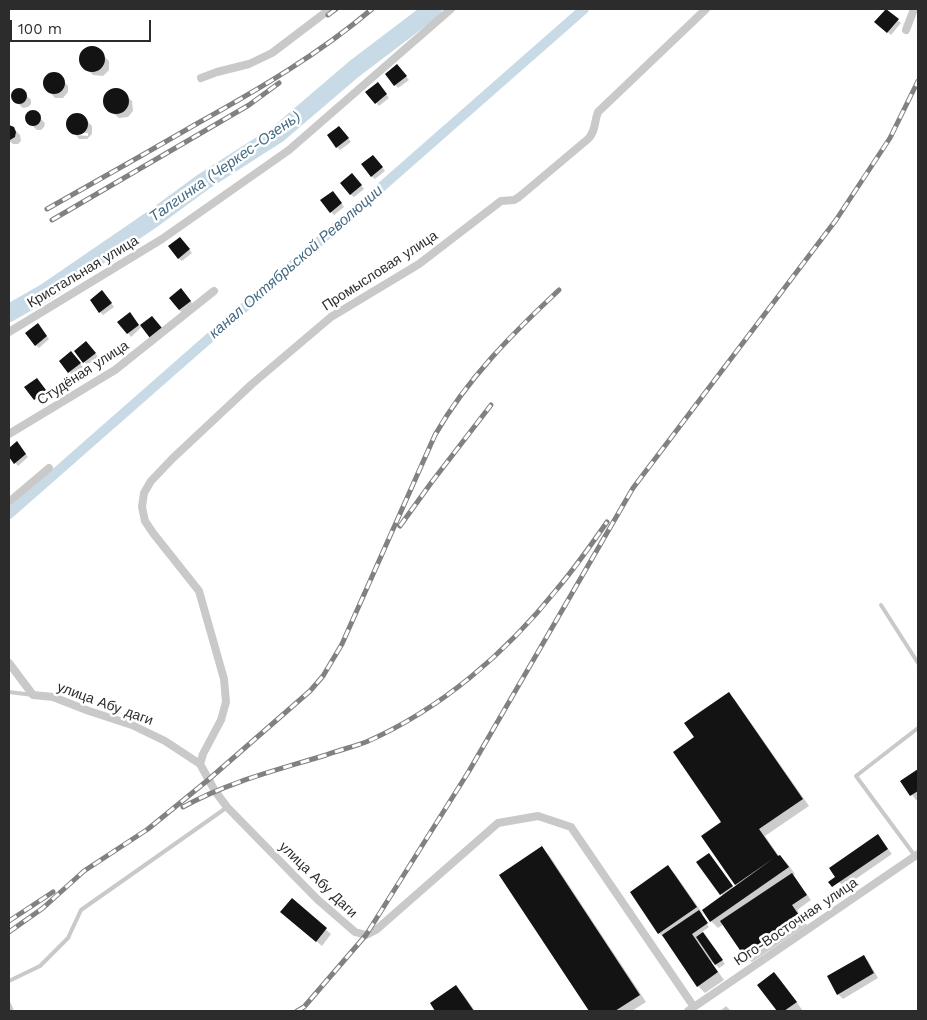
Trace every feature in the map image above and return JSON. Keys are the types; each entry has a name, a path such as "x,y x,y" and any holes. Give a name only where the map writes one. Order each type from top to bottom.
{"street":[{"path":"200,78 249,64 272,53 330,9"},
{"name":"Кристальная улица","path":"9,332 162,239 289,150 451,9"},
{"name":"Промысловая улица","path":"200,764 203,754 221,720 226,702 224,679 199,591 152,533 146,520 142,507 144,494 151,482 173,458 252,384 331,317 419,264 501,201 514,200 519,197 588,139 595,128 598,112 706,9"},
{"path":"906,30 914,9"},
{"name":"Студёная улица","path":"9,434 115,370 214,291"},
{"path":"9,502 49,468"},
{"path":"9,663 33,695"},
{"name":"улица Абу даги","path":"33,695 53,697 132,725 165,741 200,764"},
{"name":"улица Абу Даги","path":"200,764 215,791 227,807 317,899 355,932 366,935 376,930 498,823 538,816 570,827 691,1009"},
{"name":"Юго-Восточная улица","path":"691,1009 917,855"}],"lane":[{"path":"881,605 918,663"},
{"path":"9,692 33,695"},
{"path":"917,855 856,776 918,728"},
{"path":"9,980 40,966 68,938 81,910 227,807"},
{"path":"9,1004 12,1011"}],"building":[{"path":"886,9 899,19 887,33 874,22"},
{"path":"92,46 101,50 105,59 101,68 92,72 83,68 79,59 83,50"},
{"path":"397,64 407,76 394,86 385,74"},
{"path":"54,72 62,75 65,83 62,91 54,94 46,91 43,83 46,75"},
{"path":"378,82 387,94 375,104 365,92"},
{"path":"19,88 27,96 19,104 11,96"},
{"path":"116,88 125,92 129,101 125,110 116,114 107,110 103,101 107,92"},
{"path":"33,110 41,118 33,126 25,118"},
{"path":"77,113 85,116 88,124 85,132 77,135 69,132 66,124 69,116"},
{"path":"9,125 14,127 16,132 15,137 10,140"},
{"path":"339,126 349,138 336,148 327,135"},
{"path":"373,155 383,167 371,177 361,164"},
{"path":"352,173 362,185 350,195 340,183"},
{"path":"333,191 342,203 330,213 320,200"},
{"path":"180,237 190,249 178,259 168,246"},
{"path":"181,288 191,301 179,310 169,298"},
{"path":"102,290 112,303 99,313 90,300"},
{"path":"130,312 139,325 127,334 117,322"},
{"path":"152,316 162,328 150,338 140,325"},
{"path":"38,323 47,336 35,346 25,333"},
{"path":"86,341 96,353 83,363 74,351"},
{"path":"71,351 81,363 68,373 59,361"},
{"path":"37,378 46,390 34,400 24,387"},
{"path":"17,441 26,454 14,464 9,457 9,448"},
{"path":"729,692 803,799 759,829 778,856 780,855 789,867 710,922 702,910 774,858 735,885 701,836 721,822 673,752 694,737 684,723"},
{"path":"918,769 918,791 910,796 900,781"},
{"path":"878,834 888,849 832,887 828,882 835,877 829,868"},
{"path":"542,846 640,995 615,1011 589,1011 499,875"},
{"path":"709,853 733,886 720,895 696,862"},
{"path":"668,865 697,907 658,934 630,892"},
{"path":"792,873 807,895 792,905 801,918 744,956 720,921"},
{"path":"292,898 327,928 316,942 280,912"},
{"path":"699,910 708,923 692,934 718,972 697,987 662,935"},
{"path":"703,932 723,960 715,965 696,937"},
{"path":"864,955 874,973 837,995 827,976"},
{"path":"774,972 797,1002 784,1011 777,1011 757,985"},
{"path":"456,985 474,1011 435,1011 430,1003"}],"waterway":[{"name":"Талгинка (Черкес-Озень)","path":"9,313 46,292 203,182 278,134 354,69 433,9"},
{"name":"канал Октябрьской Революции","path":"9,514 584,9"}],"railway":[{"path":"328,15 336,9"},
{"path":"47,209 266,84 310,56 372,9"},
{"path":"297,1011 304,1007 366,935 469,771 633,488 836,220 890,138 918,81"},
{"path":"52,220 249,105 279,83"},
{"path":"9,932 43,908 84,871 148,829 208,780 310,691 323,676 342,644 435,435 461,395 491,358 559,290"},
{"path":"400,526 491,405"},
{"path":"183,807 217,790 271,771 366,742 394,729 446,696 494,657 537,613 570,573 607,522"},
{"path":"9,921 53,892"}]}
